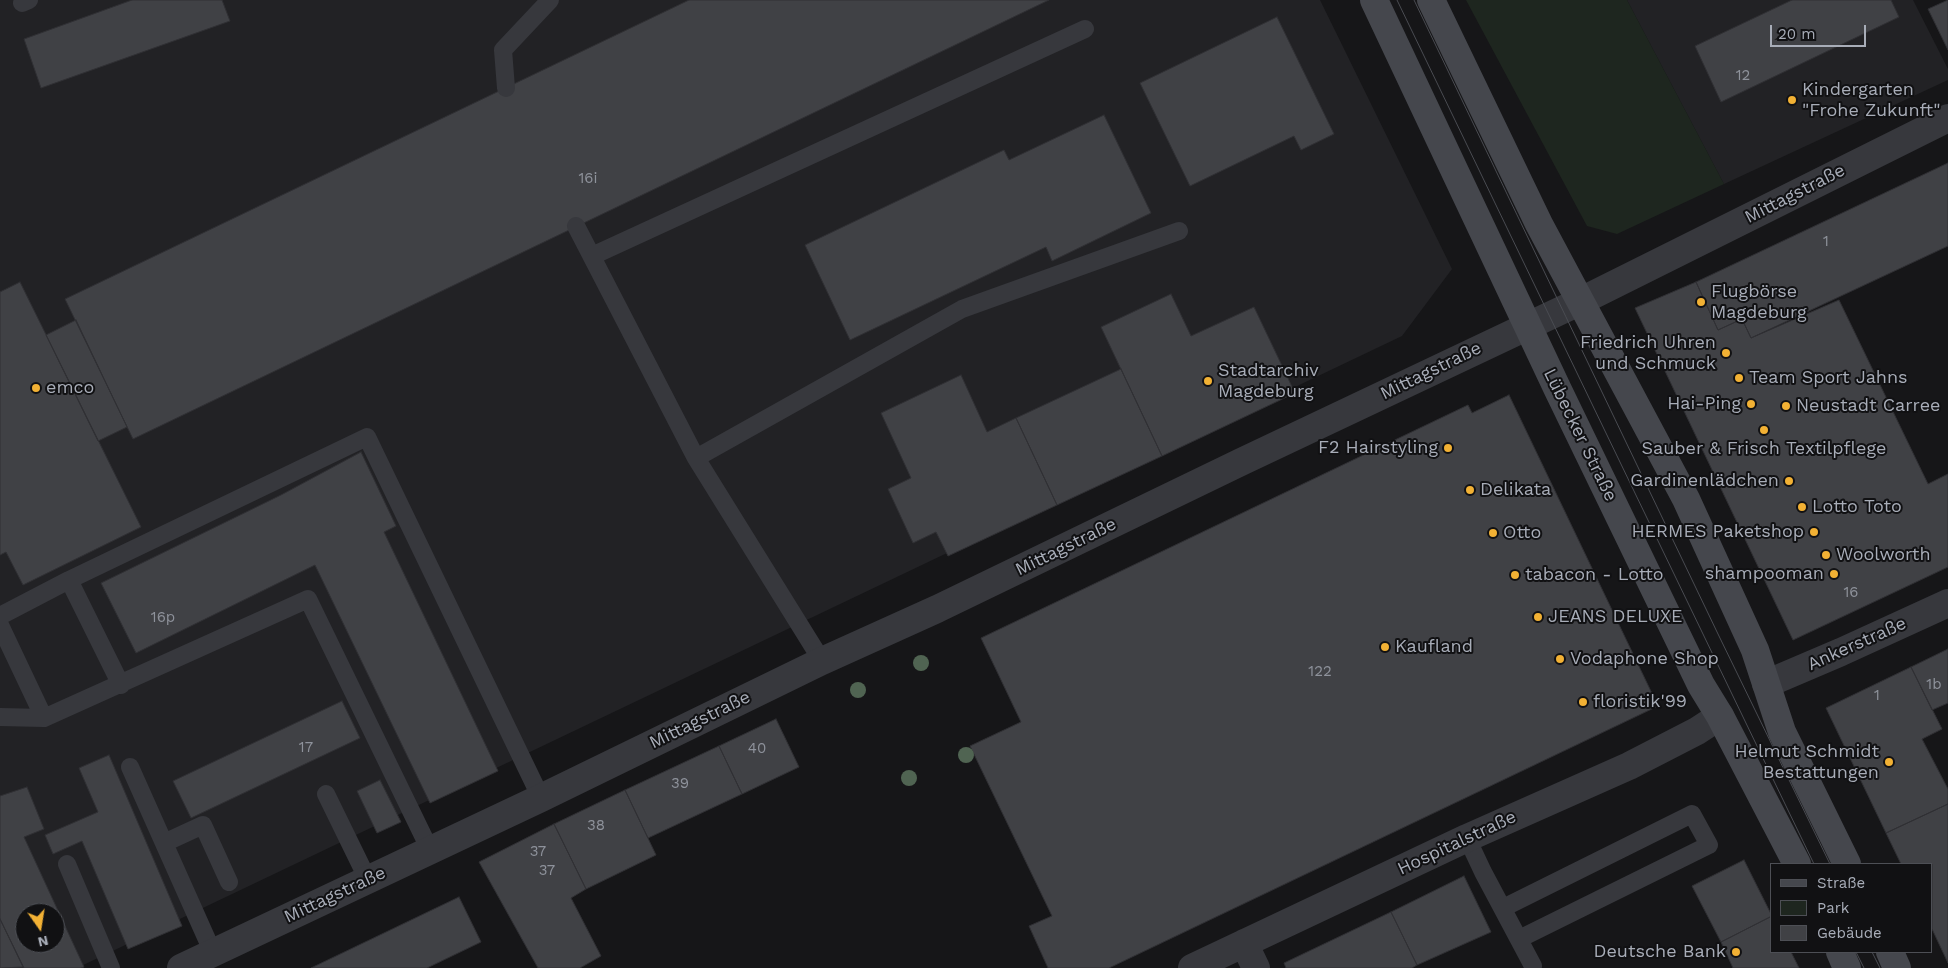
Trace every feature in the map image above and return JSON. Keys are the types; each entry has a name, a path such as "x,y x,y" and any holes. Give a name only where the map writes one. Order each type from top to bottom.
{"main road":[{"name":"Lübecker Straße","path":"1374,0 1701,685 1720,716 1796,863"},
{"path":"1431,0 1539,224 1686,498 1755,650 1782,732 1847,863"},
{"path":"1840,953 1847,968"},
{"path":"1890,953 1897,968"}],"street":[{"name":"Mittagstraße","path":"181,968 1528,326 1948,118"},
{"name":"Ankerstraße","path":"1766,684 1948,603"},
{"name":"Hospitalstraße","path":"1192,968 1467,838 1629,766 1697,731 1720,716"},
{"path":"1244,943 1256,968"}],"lane":[{"path":"506,88 503,50 550,0"},
{"path":"592,256 1085,29"},
{"path":"576,226 696,458 822,661"},
{"path":"696,458 962,310 1179,231"},
{"path":"0,616 69,580 367,437 541,798"},
{"path":"69,580 121,684"},
{"path":"0,717 44,718 308,599 430,850"},
{"path":"0,625 44,718"},
{"path":"130,768 213,953"},
{"path":"326,794 368,880"},
{"path":"1503,908 1692,814 1709,845 1519,939"},
{"path":"164,843 204,825 229,882"},
{"path":"1467,838 1533,966"},
{"path":"67,864 111,968"}],"shaded area":[{"path":"0,0 1320,0 1452,269 1402,336 77,968 0,968"},
{"name":"Kindergarten \"Frohe Zukunft\"","path":"1627,0 1913,0 1948,69 1948,80 1724,184"}],"green space":[{"path":"1466,0 1627,0 1724,184 1617,234 1587,226"}],"building":[{"path":"132,0 222,0 230,21 41,88 24,39"},
{"path":"689,0 1049,0 133,439 65,299"},
{"path":"1792,0 1891,0 1899,17 1721,102 1695,46"},
{"path":"1948,0 1948,50 1928,9"},
{"path":"1277,17 1334,134 1301,150 1294,136 1190,186 1140,83"},
{"path":"1104,115 1151,213 1052,261 1046,247 850,340 805,245 1004,150 1009,160"},
{"path":"1948,163 1948,246 1751,338 1742,319 1718,330 1696,282"},
{"name":"emco","path":"20,282 141,527 23,585 6,552 0,555 0,292"},
{"name":"Neustadt Carree","path":"1696,282 1718,330 1742,319 1751,338 1839,300 1928,484 1948,474 1948,567 1793,640 1635,308"},
{"name":"Stadtarchiv Magdeburg","path":"1171,294 1191,336 1254,307 1295,393 1162,456 1101,327"},
{"path":"76,320 127,427 98,441 46,335"},
{"path":"1121,369 1162,456 1057,505 1016,418"},
{"path":"961,375 987,432 1016,418 1057,505 948,556 936,532 913,543 888,489 911,478 881,413"},
{"path":"1509,395 1658,706 1109,968 1048,968 1029,926 1052,916 970,746 1021,722 981,638 1468,405 1472,413"},
{"path":"361,452 396,526 384,532 498,771 430,803 315,565 136,653 101,583 281,495"},
{"path":"1948,649 1948,703 1932,710 1911,667"},
{"path":"1911,667 1942,729 1922,739 1948,789 1948,804 1886,833 1826,708"},
{"path":"342,701 360,738 191,818 173,781"},
{"path":"776,719 799,767 742,794 719,746"},
{"path":"719,746 742,794 648,838 625,790"},
{"path":"109,755 182,926 128,949 82,841 53,854 45,835 98,812 79,768"},
{"path":"380,780 401,822 377,833 357,791"},
{"path":"27,787 44,829 24,837 54,903 15,903 15,950 0,919 0,796"},
{"path":"625,790 656,855 586,889 554,824"},
{"path":"1948,804 1948,963 1933,931 1933,863 1901,863 1886,833"},
{"path":"554,824 586,889 571,898 601,956 580,968 538,968 479,862"},
{"path":"1744,860 1770,912 1770,917 1721,942 1692,886"},
{"path":"1464,876 1491,932 1417,965 1391,912"},
{"path":"459,897 481,942 427,968 311,968"},
{"path":"1391,912 1417,965 1412,968 1286,968 1284,963"},
{"path":"1770,917 1770,953 1792,953 1799,968 1733,968 1721,942"},
{"path":"0,919 23,967 0,968"},
{"path":"65,926 84,967 81,968 24,968 17,953 65,953"}],"tram line":[{"path":"1397,0 1814,863"},
{"path":"1414,0 1830,863"},
{"path":"1856,953 1864,968"},
{"path":"1872,953 1880,968"}],"place":[{"name":"Kindergarten \"Frohe Zukunft\"","path":"1792,100"},
{"name":"Flugbörse Magdeburg","path":"1701,302"},
{"name":"Friedrich Uhren und Schmuck","path":"1726,353"},
{"name":"Team Sport Jahns","path":"1739,378"},
{"name":"Stadtarchiv Magdeburg","path":"1208,381"},
{"name":"emco","path":"36,388"},
{"name":"Hai-Ping","path":"1751,404"},
{"name":"Neustadt Carree","path":"1786,406"},
{"name":"Sauber & Frisch Textilpflege","path":"1764,430"},
{"name":"F2 Hairstyling","path":"1448,448"},
{"name":"Gardinenlädchen","path":"1789,481"},
{"name":"Delikata","path":"1470,490"},
{"name":"Lotto Toto","path":"1802,507"},
{"name":"HERMES Paketshop","path":"1814,532"},
{"name":"Otto","path":"1493,533"},
{"name":"Woolworth","path":"1826,555"},
{"name":"shampooman","path":"1834,574"},
{"name":"tabacon - Lotto","path":"1515,575"},
{"name":"JEANS DELUXE","path":"1538,617"},
{"name":"Kaufland","path":"1385,647"},
{"name":"Vodaphone Shop","path":"1560,659"},
{"name":"floristik'99","path":"1583,702"},
{"name":"Helmut Schmidt Bestattungen","path":"1889,762"},
{"name":"Deutsche Bank","path":"1736,952"}]}
